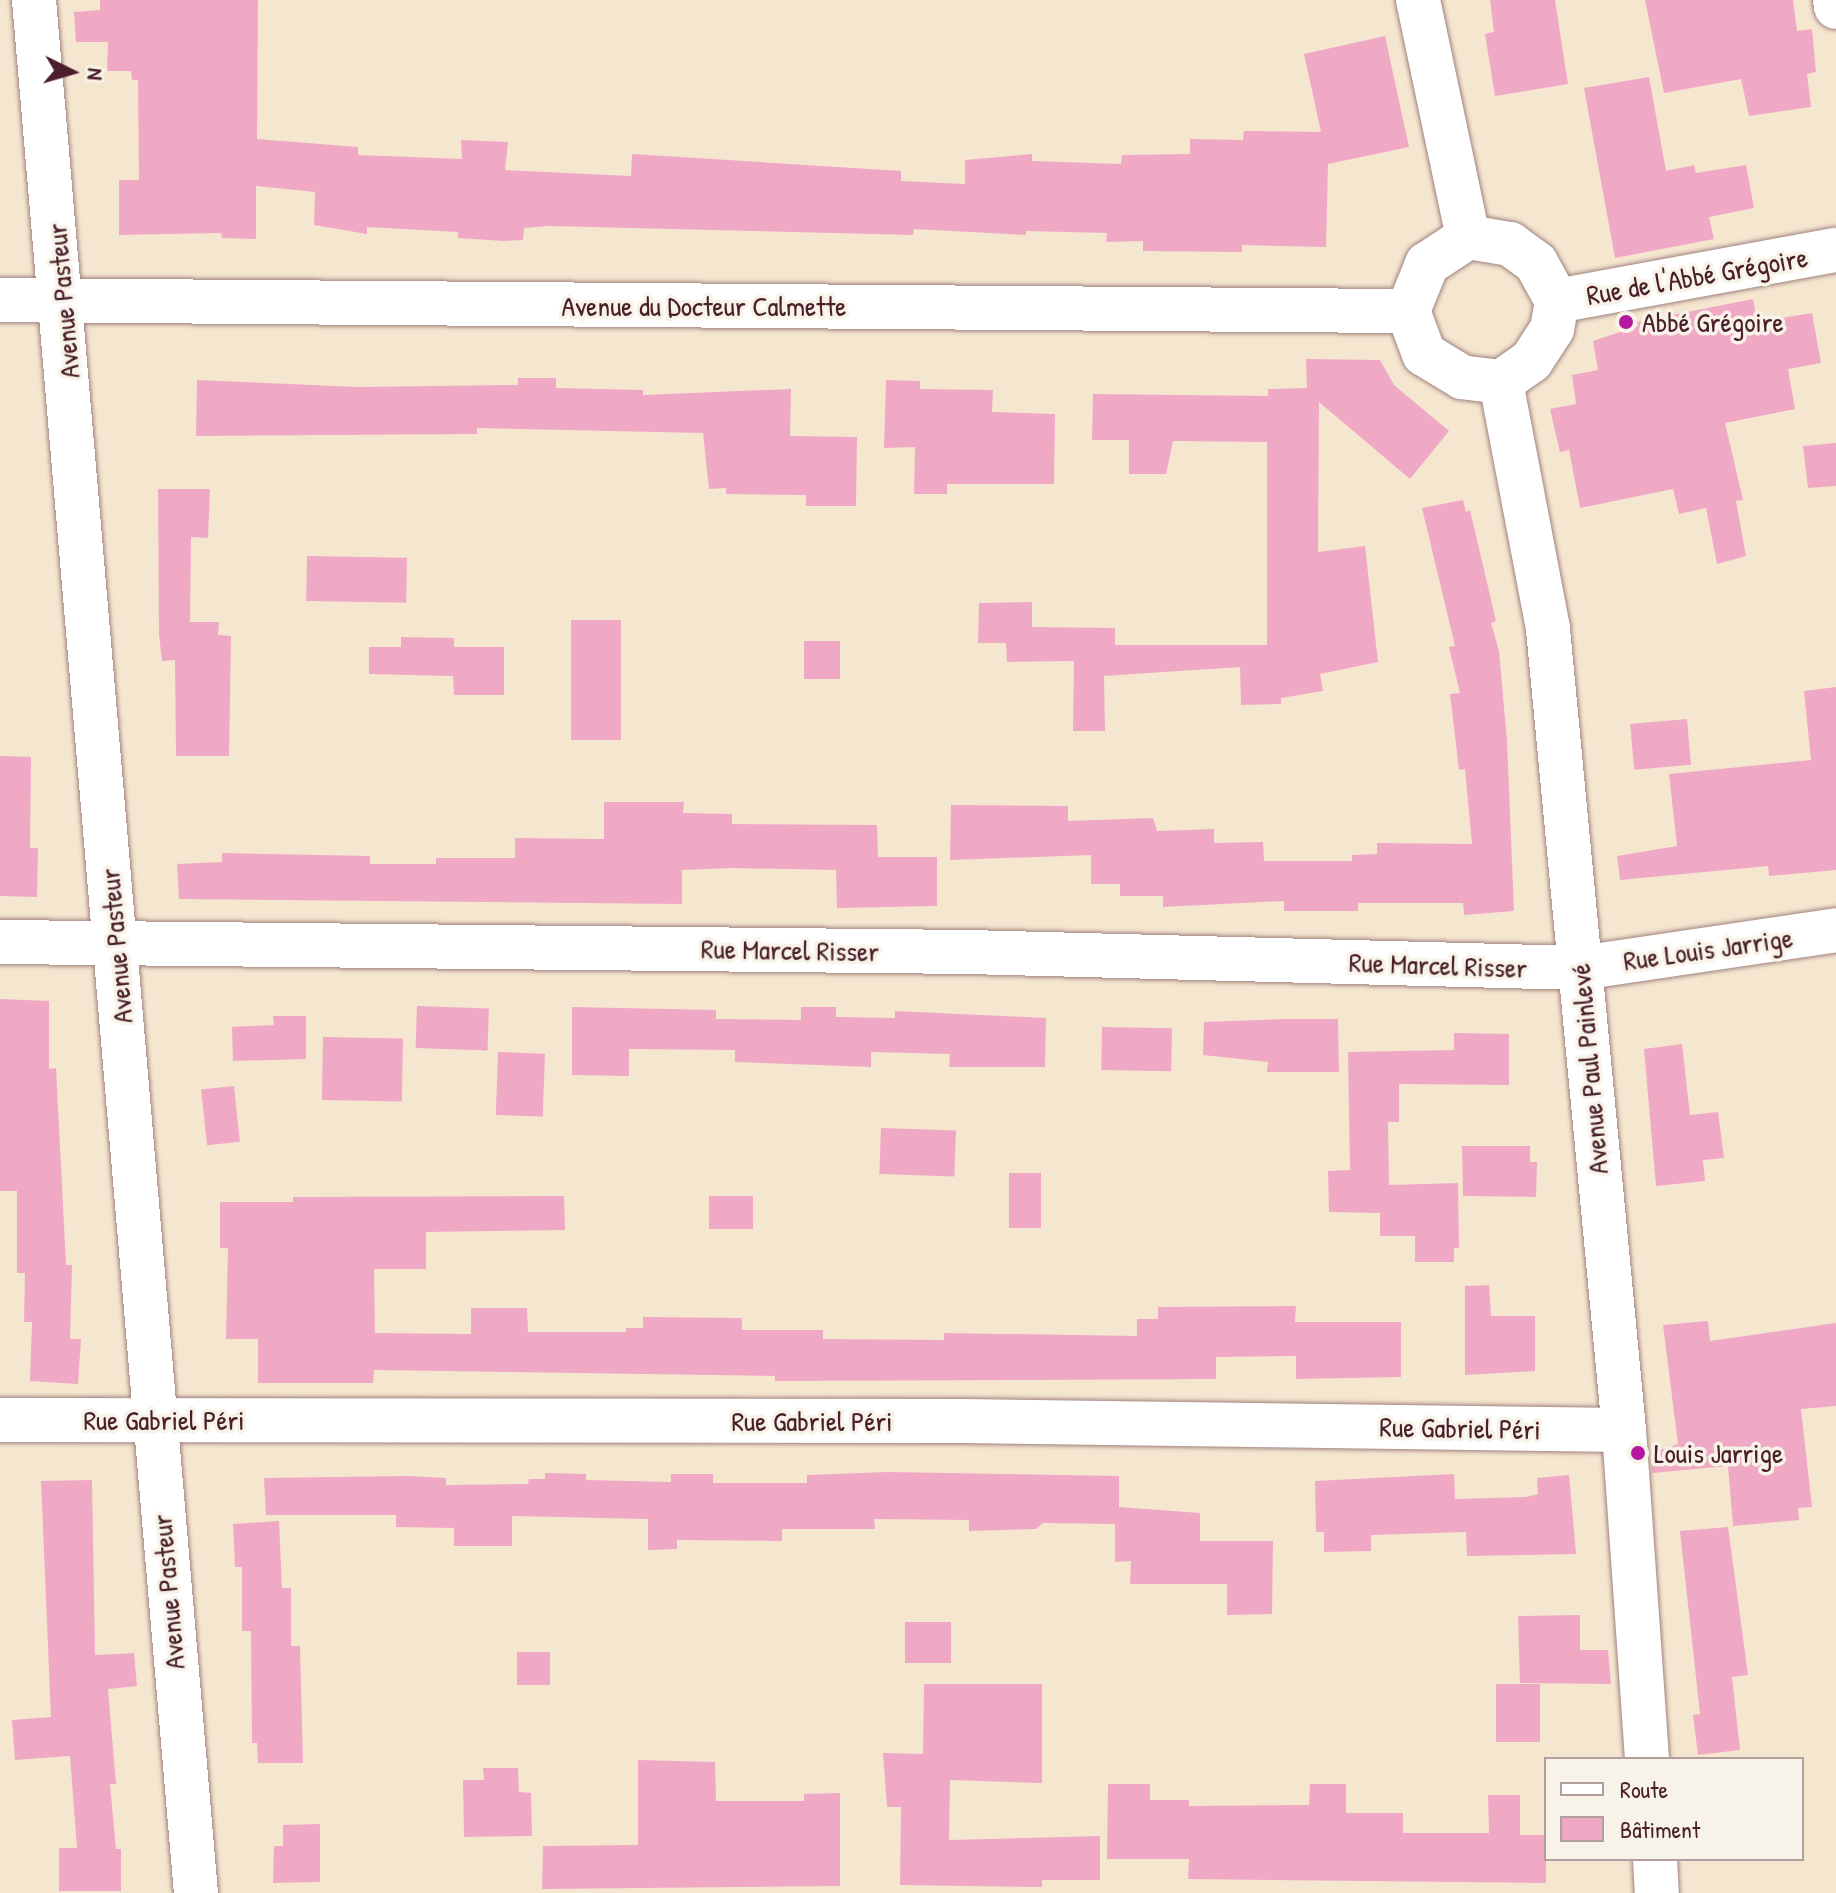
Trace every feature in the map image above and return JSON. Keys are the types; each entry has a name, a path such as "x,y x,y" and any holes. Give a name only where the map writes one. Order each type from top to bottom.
{"street":[{"name":"Avenue Pasteur","path":"34,0 63,300 153,1420 196,1893"},
{"path":"1418,0 1468,237"},
{"path":"1835,0 1836,7"},
{"path":"1468,237 1510,244 1536,263 1557,301 1552,329 1531,361 1501,382 1462,377 1424,354 1408,311 1427,264 1468,237"},
{"name":"Rue de l'Abbé Grégoire","path":"1557,301 1836,250"},
{"name":"Avenue du Docteur Calmette","path":"0,300 1408,311"},
{"name":"Avenue Paul Painlevé","path":"1501,382 1548,629 1624,1430 1647,1757"},
{"name":"Rue Louis Jarrige","path":"1580,968 1836,930"},
{"name":"Rue Marcel Risser","path":"0,942 968,952 1580,968"},
{"name":"Rue Gabriel Péri","path":"0,1420 962,1421 1624,1430"},
{"path":"1655,1861 1657,1893"}],"building":[{"path":"100,0 258,0 257,139 358,147 358,155 462,159 461,140 508,142 505,170 631,176 632,154 901,171 901,181 965,184 965,160 1032,154 1032,161 1121,164 1122,155 1190,154 1190,139 1243,140 1244,131 1321,132 1304,54 1385,36 1409,147 1328,164 1326,247 1242,245 1242,252 1143,251 1143,241 1106,242 1107,233 1026,231 1026,235 914,229 913,235 548,226 524,228 523,240 504,241 458,238 458,232 367,227 367,234 314,225 315,192 256,186 256,239 222,238 221,233 119,235 119,180 139,180 138,80 132,80 131,71 107,71 108,42 76,42 74,12 100,10"},
{"path":"1490,0 1555,0 1568,84 1495,96 1485,34 1494,32"},
{"path":"1645,0 1793,0 1797,31 1812,29 1816,72 1807,74 1811,107 1749,116 1741,79 1664,93"},
{"path":"1649,77 1666,171 1694,165 1696,173 1746,165 1754,208 1709,217 1714,239 1615,258 1584,88"},
{"path":"1753,299 1757,322 1812,313 1821,363 1788,369 1795,409 1725,423 1743,500 1736,501 1746,556 1717,564 1706,508 1679,514 1673,489 1580,508 1569,450 1560,452 1550,409 1576,404 1572,375 1598,370 1593,341 1638,326 1637,322"},
{"path":"1306,359 1380,360 1394,385 1449,431 1410,479 1319,402 1318,552 1365,546 1378,662 1320,674 1323,691 1281,698 1281,704 1241,705 1240,667 1104,676 1105,731 1073,731 1074,661 1007,662 1006,643 978,643 979,603 1032,602 1032,627 1115,628 1115,645 1267,645 1267,442 1173,441 1166,474 1129,474 1129,440 1092,440 1093,394 1268,396 1268,389 1307,388"},
{"path":"518,378 556,378 556,388 643,390 643,395 791,389 790,436 857,437 856,506 806,506 806,495 726,494 726,488 709,489 703,433 477,428 477,434 196,436 197,380 358,387 518,385"},
{"path":"886,380 920,381 920,389 993,390 992,412 1055,414 1054,484 947,484 947,494 914,494 915,447 884,448"},
{"path":"1836,443 1836,486 1808,488 1803,446"},
{"path":"158,489 210,489 208,538 191,537 190,622 219,622 218,635 231,636 229,756 176,756 175,660 162,661 159,635"},
{"path":"1463,500 1466,512 1470,510 1496,621 1491,623 1499,651 1507,741 1514,911 1464,915 1463,903 1358,903 1358,911 1284,911 1284,901 1163,907 1163,896 1120,896 1120,884 1091,884 1091,855 950,860 951,805 1068,806 1068,821 1153,818 1157,831 1214,829 1214,843 1263,842 1264,861 1352,861 1352,855 1377,854 1377,843 1472,844 1465,769 1459,770 1450,694 1460,693 1449,647 1455,646 1422,508"},
{"path":"307,556 407,558 406,603 306,601"},
{"path":"571,620 621,620 621,740 571,740"},
{"path":"401,637 454,638 454,647 504,647 504,695 454,695 453,676 369,674 369,647 401,647"},
{"path":"804,641 840,641 840,679 804,679"},
{"path":"1836,687 1836,870 1769,876 1768,866 1620,880 1617,856 1677,846 1669,774 1811,760 1804,691"},
{"path":"1687,719 1691,765 1634,770 1630,724"},
{"path":"0,756 31,757 30,848 38,848 37,897 0,896"},
{"path":"604,802 684,802 683,813 732,814 732,824 877,825 878,857 937,857 937,906 837,908 836,870 731,868 682,870 682,904 179,899 177,864 222,862 222,853 370,856 370,864 436,864 436,858 515,858 515,838 604,839"},
{"path":"0,999 49,1001 49,1069 56,1068 66,1265 72,1265 70,1339 81,1339 78,1384 30,1381 32,1322 24,1322 25,1273 17,1273 17,1191 0,1191"},
{"path":"417,1006 489,1009 487,1050 416,1048"},
{"path":"572,1007 716,1010 716,1019 801,1020 801,1007 836,1007 836,1017 895,1018 895,1011 1046,1018 1045,1067 949,1067 950,1054 871,1052 871,1067 735,1062 735,1050 629,1049 629,1076 572,1075"},
{"path":"273,1016 306,1016 306,1059 233,1061 232,1027 274,1025"},
{"path":"1338,1019 1339,1072 1267,1072 1268,1062 1203,1055 1204,1022"},
{"path":"1102,1027 1172,1028 1171,1071 1101,1070"},
{"path":"1454,1033 1509,1034 1509,1085 1399,1084 1399,1122 1388,1122 1389,1185 1458,1183 1459,1248 1454,1248 1454,1262 1415,1262 1415,1236 1380,1236 1380,1213 1329,1212 1328,1171 1350,1170 1348,1052 1454,1050"},
{"path":"323,1037 403,1038 402,1101 322,1100"},
{"path":"1682,1044 1690,1115 1718,1112 1724,1158 1703,1160 1705,1181 1656,1186 1644,1049"},
{"path":"498,1052 545,1054 543,1117 496,1115"},
{"path":"234,1086 240,1142 207,1145 201,1089"},
{"path":"881,1128 956,1131 954,1177 879,1174"},
{"path":"1462,1146 1530,1146 1530,1162 1537,1162 1536,1197 1463,1196"},
{"path":"1009,1173 1041,1173 1041,1228 1009,1228"},
{"path":"564,1196 565,1230 426,1232 426,1269 374,1269 375,1333 471,1334 471,1308 527,1308 528,1332 626,1332 626,1328 643,1328 643,1317 742,1318 742,1330 823,1330 823,1339 944,1340 944,1333 1137,1336 1137,1319 1158,1319 1158,1307 1296,1306 1295,1322 1401,1322 1401,1377 1296,1379 1296,1356 1216,1357 1216,1379 775,1381 775,1376 374,1370 373,1383 258,1383 258,1339 226,1339 228,1248 220,1248 220,1202 293,1202 293,1197"},
{"path":"709,1196 753,1196 753,1229 709,1229"},
{"path":"1489,1285 1491,1316 1535,1316 1535,1371 1465,1375 1465,1286"},
{"path":"1708,1321 1710,1341 1836,1323 1836,1406 1801,1409 1812,1507 1798,1508 1799,1520 1733,1526 1728,1466 1652,1473 1651,1453 1678,1444 1663,1325"},
{"path":"888,1472 1119,1476 1119,1507 1200,1513 1200,1541 1273,1541 1272,1614 1227,1615 1227,1584 1130,1584 1131,1561 1115,1562 1115,1524 1043,1523 1036,1529 969,1531 969,1520 874,1519 875,1529 782,1529 782,1541 677,1540 677,1549 648,1550 648,1519 512,1516 512,1546 454,1546 454,1528 396,1527 396,1515 266,1515 264,1478 408,1476 446,1478 446,1485 528,1484 529,1479 545,1479 545,1473 586,1474 586,1480 671,1482 671,1474 713,1474 713,1483 807,1483 807,1475"},
{"path":"1454,1474 1455,1499 1526,1497 1538,1494 1537,1478 1569,1475 1576,1554 1467,1556 1466,1532 1371,1535 1371,1551 1324,1552 1324,1532 1316,1532 1315,1481"},
{"path":"92,1480 95,1655 134,1653 137,1686 108,1689 116,1784 110,1784 116,1849 121,1849 121,1891 59,1891 59,1848 77,1848 70,1756 15,1760 12,1720 51,1717 41,1481"},
{"path":"279,1521 282,1588 291,1588 291,1646 300,1646 303,1763 258,1763 257,1743 252,1743 251,1631 242,1631 242,1567 235,1567 233,1524"},
{"path":"1728,1527 1748,1675 1732,1677 1740,1750 1698,1755 1693,1715 1700,1714 1680,1531"},
{"path":"1580,1615 1580,1650 1608,1650 1611,1684 1520,1683 1518,1616"},
{"path":"905,1622 951,1622 951,1663 905,1663"},
{"path":"517,1652 550,1652 550,1685 517,1685"},
{"path":"924,1684 1042,1684 1042,1783 950,1780 949,1840 1100,1836 1100,1880 1042,1880 1042,1887 900,1885 901,1807 887,1807 883,1753 923,1754"},
{"path":"1496,1684 1540,1684 1540,1742 1496,1742"},
{"path":"638,1760 715,1762 716,1801 804,1801 804,1794 840,1793 840,1886 542,1889 543,1846 638,1845"},
{"path":"483,1768 518,1768 519,1792 531,1793 532,1836 464,1837 463,1780 484,1780"},
{"path":"1108,1784 1150,1784 1150,1800 1189,1800 1189,1806 1309,1805 1310,1784 1346,1784 1346,1813 1403,1813 1403,1833 1489,1833 1488,1795 1520,1795 1520,1835 1544,1835 1546,1883 1188,1879 1189,1859 1107,1859"},
{"path":"320,1824 320,1882 273,1883 274,1846 283,1846 283,1825"}],"place":[{"name":"Abbé Grégoire","path":"1626,322"},
{"name":"Louis Jarrige","path":"1638,1453"}]}
